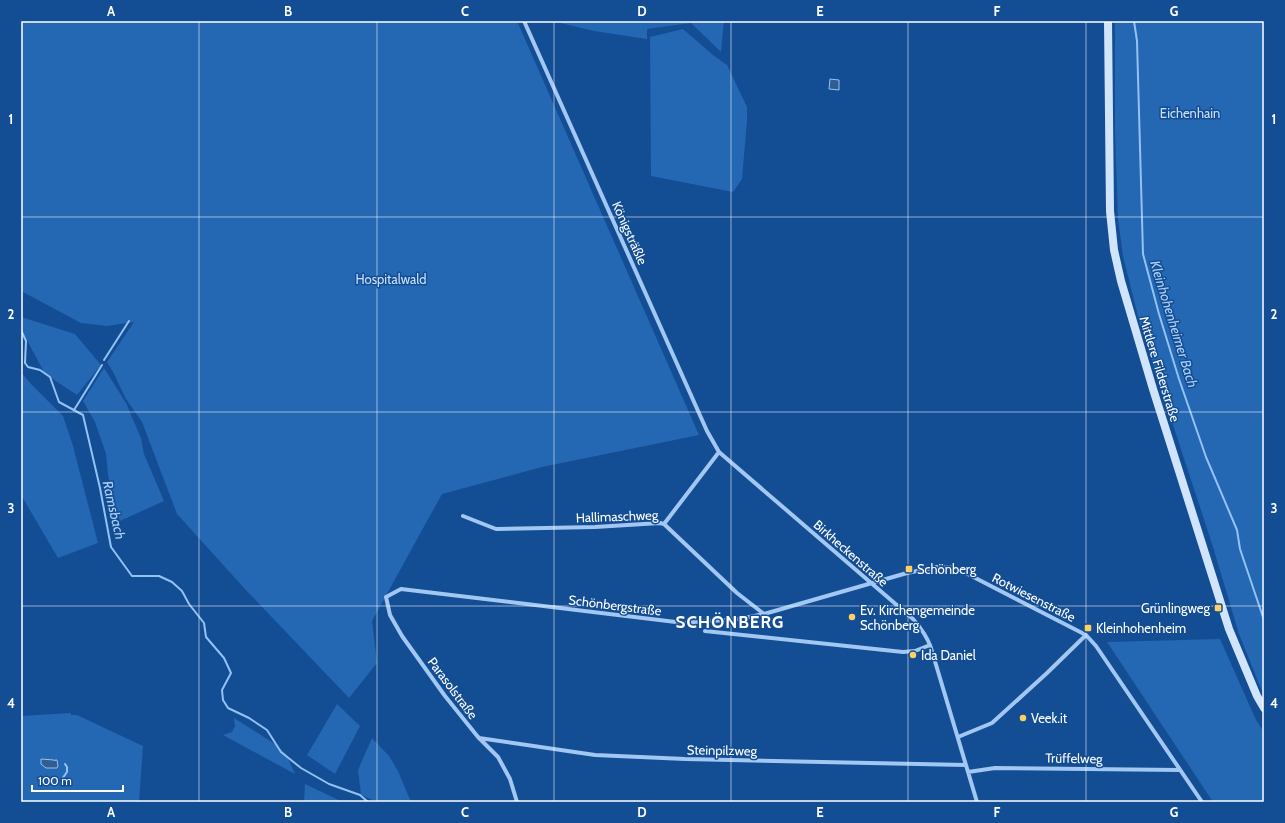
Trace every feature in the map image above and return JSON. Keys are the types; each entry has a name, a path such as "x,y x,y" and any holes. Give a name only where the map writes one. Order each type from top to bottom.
{"main road":[{"name":"Mittlere Filderstraße","path":"1108,21 1110,212 1114,250 1120,281 1229,629 1257,696 1264,708"}],"street":[{"name":"Königsträßle","path":"524,21 707,431 719,452"},
{"path":"664,524 719,452"},
{"name":"Birkheckenstraße","path":"719,452 913,619 927,636 977,802"},
{"name":"Hallimaschweg","path":"462,516 496,528 595,527 664,524 737,592 764,614"},
{"name":"Rotwiesenstraße","path":"871,584 907,573 937,567 956,568 1086,635 1096,646 1202,802"},
{"name":"Schönbergstraße","path":"401,589 684,623 739,619 764,614 871,584"},
{"name":"Parasolstraße","path":"401,589 386,597 390,615 402,636 440,690 479,738 498,757 510,779 517,802"},
{"path":"705,631 903,652 916,651 930,645"},
{"path":"958,737 992,723 1086,635"},
{"name":"Steinpilzweg","path":"479,738 595,755 685,759 966,765"},
{"name":"Trüffelweg","path":"968,772 995,768 1180,770"}],"green space":[{"name":"Hospitalwald","path":"21,21 517,21 699,435 542,467 442,494 372,621 377,663 349,698 244,588 177,514 142,422 126,399 107,362 134,322 107,326 81,323 21,291"},
{"path":"552,21 724,21 721,52 691,23 647,29 647,39 594,31"},
{"name":"Eichenhain","path":"1115,21 1264,21 1264,696 1239,634 1213,547 1140,324 1123,256 1118,219 1115,132"},
{"path":"683,29 727,65 747,107 742,179 733,192 651,176 650,37"},
{"path":"21,317 75,334 101,365 77,395 45,374 21,329"},
{"path":"104,368 126,403 141,438 144,454 164,501 120,521 114,504 108,475 106,454 95,422 83,401"},
{"path":"21,372 63,416 73,446 98,543 58,558 21,495"},
{"path":"1220,639 1256,720 1264,732 1264,802 1213,802 1107,642"},
{"path":"337,704 360,726 335,774 307,755"},
{"path":"71,713 71,715 77,715 143,746 139,802 21,802 21,716"},
{"path":"234,718 275,744 286,754 295,774 223,735 232,732 235,726"},
{"path":"372,738 389,756 398,771 411,802 377,802 361,795 358,770"},
{"path":"305,784 343,802 304,802"}],"shaded area":[{"path":"830,79 839,80 839,90 829,89"},
{"path":"41,759 57,760 58,766 57,768 46,768 41,764"}],"waterway":[{"name":"Kleinhohenheimer Bach","path":"1134,21 1137,41 1143,254 1159,314 1179,379 1206,457 1237,530 1240,549 1264,620"},
{"path":"104,360 129,321"},
{"name":"Ramsbach","path":"21,330 26,341 25,363 28,367 40,370 50,377 59,402 83,415 100,488 111,547 132,576 159,576 172,582 182,591 189,604 204,623 206,637 224,658 231,673 222,690 223,700 228,708 249,718 267,730 281,752 301,768 329,784 360,795 368,802"},
{"path":"74,410 102,365"},
{"path":"62,779 67,772 67,767 65,764"}],"place":[{"name":"Schönberg","path":"909,569"},
{"name":"Grünlingweg","path":"1218,608"},
{"name":"Ev. Kirchengemeinde Schönberg","path":"852,617"},
{"name":"Kleinhohenheim","path":"1088,628"},
{"name":"Ida Daniel","path":"913,655"},
{"name":"Veek.it","path":"1023,718"}],"district":[{"name":"SCHÖNBERG","path":"730,622"}]}
